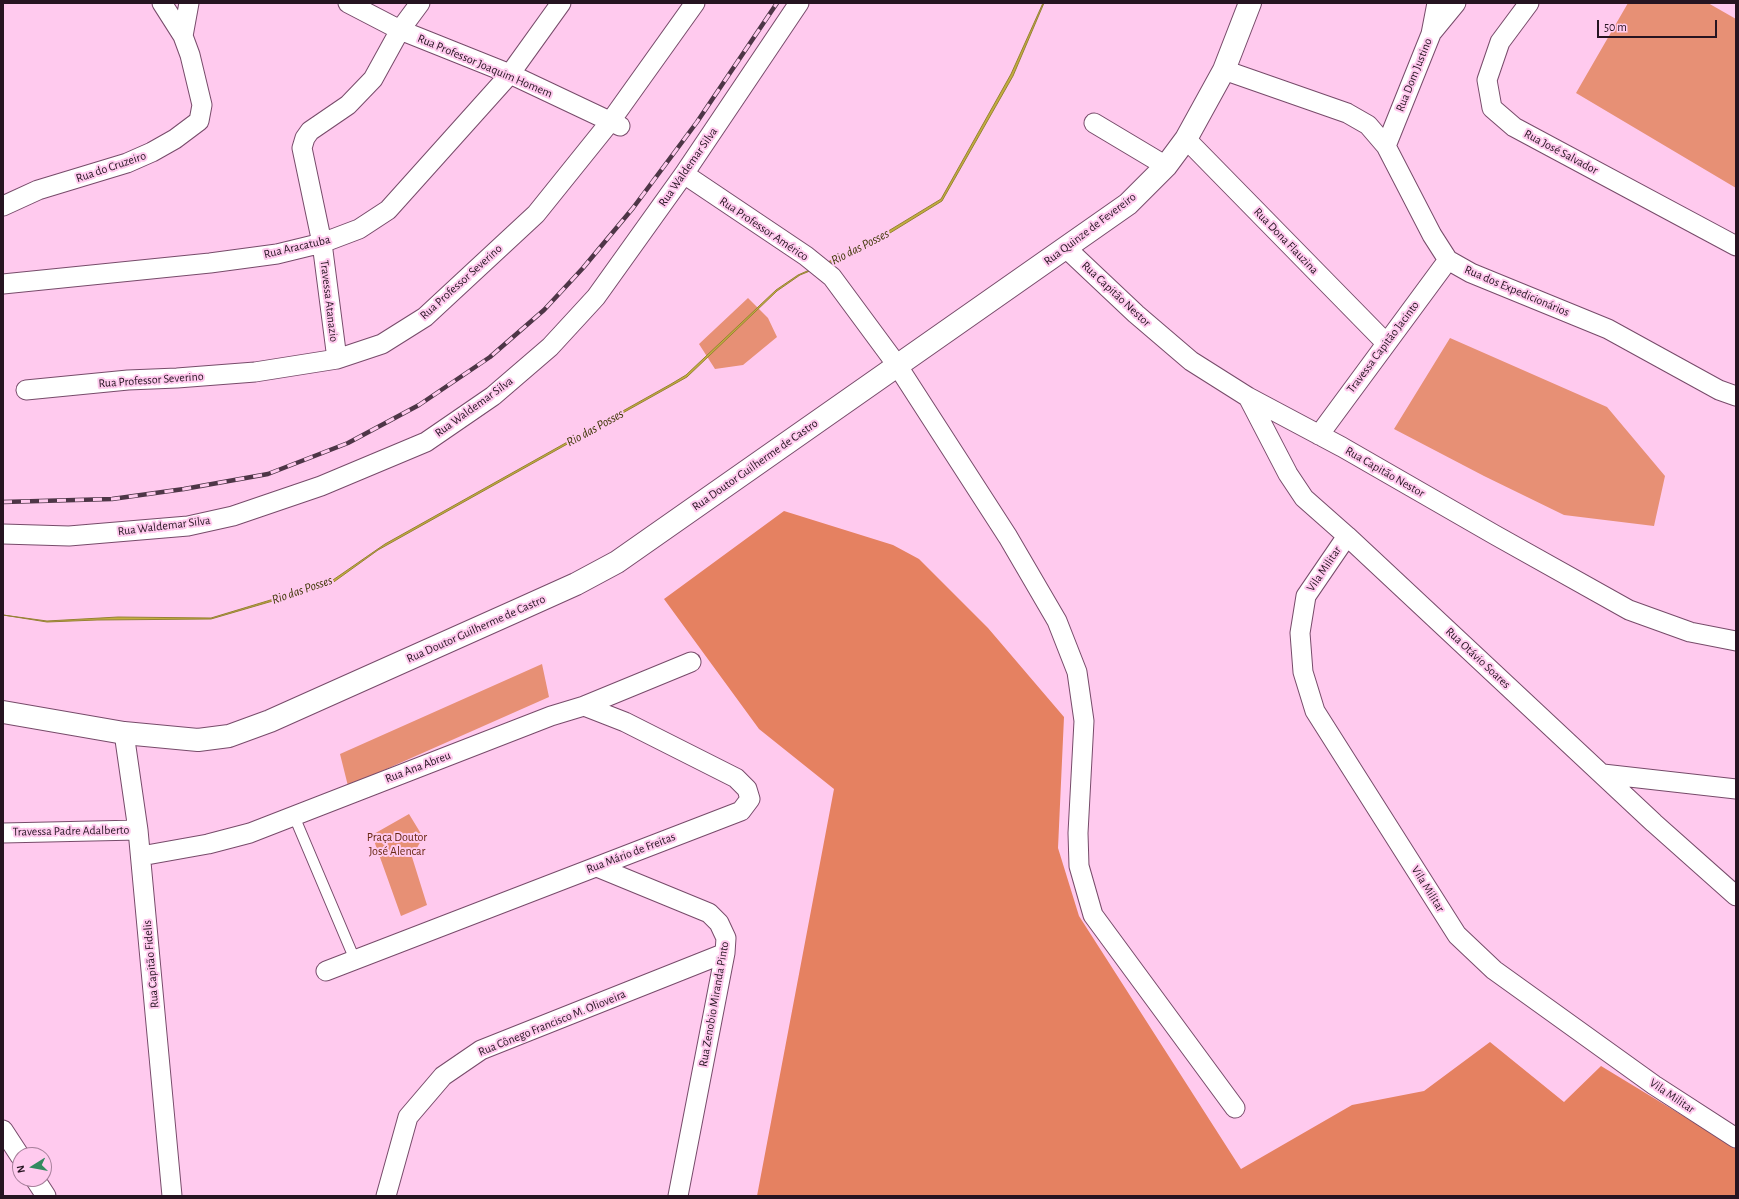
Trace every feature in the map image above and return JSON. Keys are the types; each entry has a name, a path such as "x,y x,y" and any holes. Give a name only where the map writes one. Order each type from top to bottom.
{"main road":[{"name":"Rua Quinze de Fevereiro","path":"897,365 1128,204 1166,166 1186,138 1224,70 1250,3"},
{"name":"Rua Doutor Guilherme de Castro","path":"3,712 124,732 198,740 229,736 270,721 576,584 617,562 897,365"}],"street":[{"name":"Rua do Cruzeiro","path":"3,206 38,190 140,158 175,140 199,121 202,105 190,55 183,36 162,3"},
{"path":"183,36 189,3"},
{"name":"Rua Professor Joaquim Homem","path":"348,3 400,30 510,74 616,124"},
{"path":"400,30 420,3"},
{"name":"Rua Aracatuba","path":"3,284 210,263 277,254 322,243 359,229 388,210 510,74 561,3"},
{"name":"Rua Professor Severino","path":"26,390 128,380 255,372 337,359 382,344 425,317 536,214 616,124 695,3"},
{"name":"Rua Waldemar Silva","path":"3,534 69,536 188,526 233,516 321,486 426,442 493,396 550,347 596,297 684,174 799,3"},
{"name":"Rua Dom Justino","path":"1386,146 1430,34 1437,3"},
{"path":"1430,34 1456,3"},
{"name":"Rua José Salvador","path":"1528,3 1500,42 1487,80 1492,108 1514,127 1736,246"},
{"name":"Travessa Atanazio","path":"337,359 322,243 302,148 305,138 310,131 348,105 373,79 400,30"},
{"name":"Rua dos Expedicionários","path":"1224,70 1347,113 1368,125 1386,146 1432,234 1448,260 1471,273 1608,329 1719,390 1736,396"},
{"path":"1094,123 1166,166"},
{"name":"Rua Dona Flauzina","path":"1186,138 1386,343"},
{"name":"Rua Professor Américo","path":"684,174 806,256 832,277 897,365 1008,537 1058,621 1077,672 1084,721 1078,833 1079,866 1093,915 1235,1108"},
{"name":"Rua Capitão Nestor","path":"1066,248 1136,314 1191,361 1248,397 1319,435 1495,536 1629,610 1690,632 1736,641"},
{"name":"Travessa Capitão Jacinto","path":"1319,435 1448,260"},
{"name":"Rua Otávio Soares","path":"1248,397 1288,474 1304,498 1736,896"},
{"name":"Vila Militar","path":"1347,536 1306,596 1300,633 1302,672 1315,711 1457,935 1494,970 1654,1085 1736,1138"},
{"name":"Rua Ana Abreu","path":"141,856 208,844 250,833 551,716 584,706 691,662"},
{"name":"Rua Mário de Freitas","path":"326,971 741,811 750,799 747,789 736,778 625,722 584,706"},
{"name":"Rua Capitão Fidelis","path":"124,732 141,856 172,1196"},
{"path":"1603,774 1736,789"},
{"name":"Travessa Padre Adalberto","path":"3,833 138,830"},
{"name":"Rua Zenobio Miranda Pinto","path":"597,866 709,913 719,923 726,938 725,953 678,1196"},
{"name":"Rua Cônego Francisco M. Olioveira","path":"386,1196 408,1117 443,1076 481,1050 725,953"},
{"path":"3,1130 14,1147"},
{"path":"40,1187 46,1196"}],"lane":[{"path":"294,816 354,960"}],"green space":[{"path":"1628,3 1708,3 1736,19 1736,188 1576,93"},
{"path":"748,298 768,318 777,337 743,365 715,369 699,344"},
{"path":"1450,338 1607,407 1665,476 1654,526 1564,515 1484,476 1394,429"},
{"path":"542,664 549,697 348,786 340,754"},
{"name":"Praça Doutor José Alencar","path":"409,814 423,837 412,857 427,905 401,916 372,835"}],"shaded area":[{"path":"784,511 893,545 919,559 988,628 1064,717 1058,848 1079,916 1241,1169 1352,1105 1424,1091 1490,1042 1564,1102 1601,1066 1736,1148 1736,1196 757,1196 834,789 759,729 664,599"}],"water":[{"name":"Rio das Posses","path":"1043,3 1013,76 942,201 864,249 800,275 777,291 687,377 378,550 331,584 211,619 47,622 3,615 47,621 118,617 211,618 330,582 385,544 671,384 686,375 776,290 798,275 862,247 941,199 1011,74"}],"railway":[{"path":"3,502 112,499 184,489 268,474 348,443 419,405 490,357 544,310 583,268 633,208 697,122 777,3"}]}
